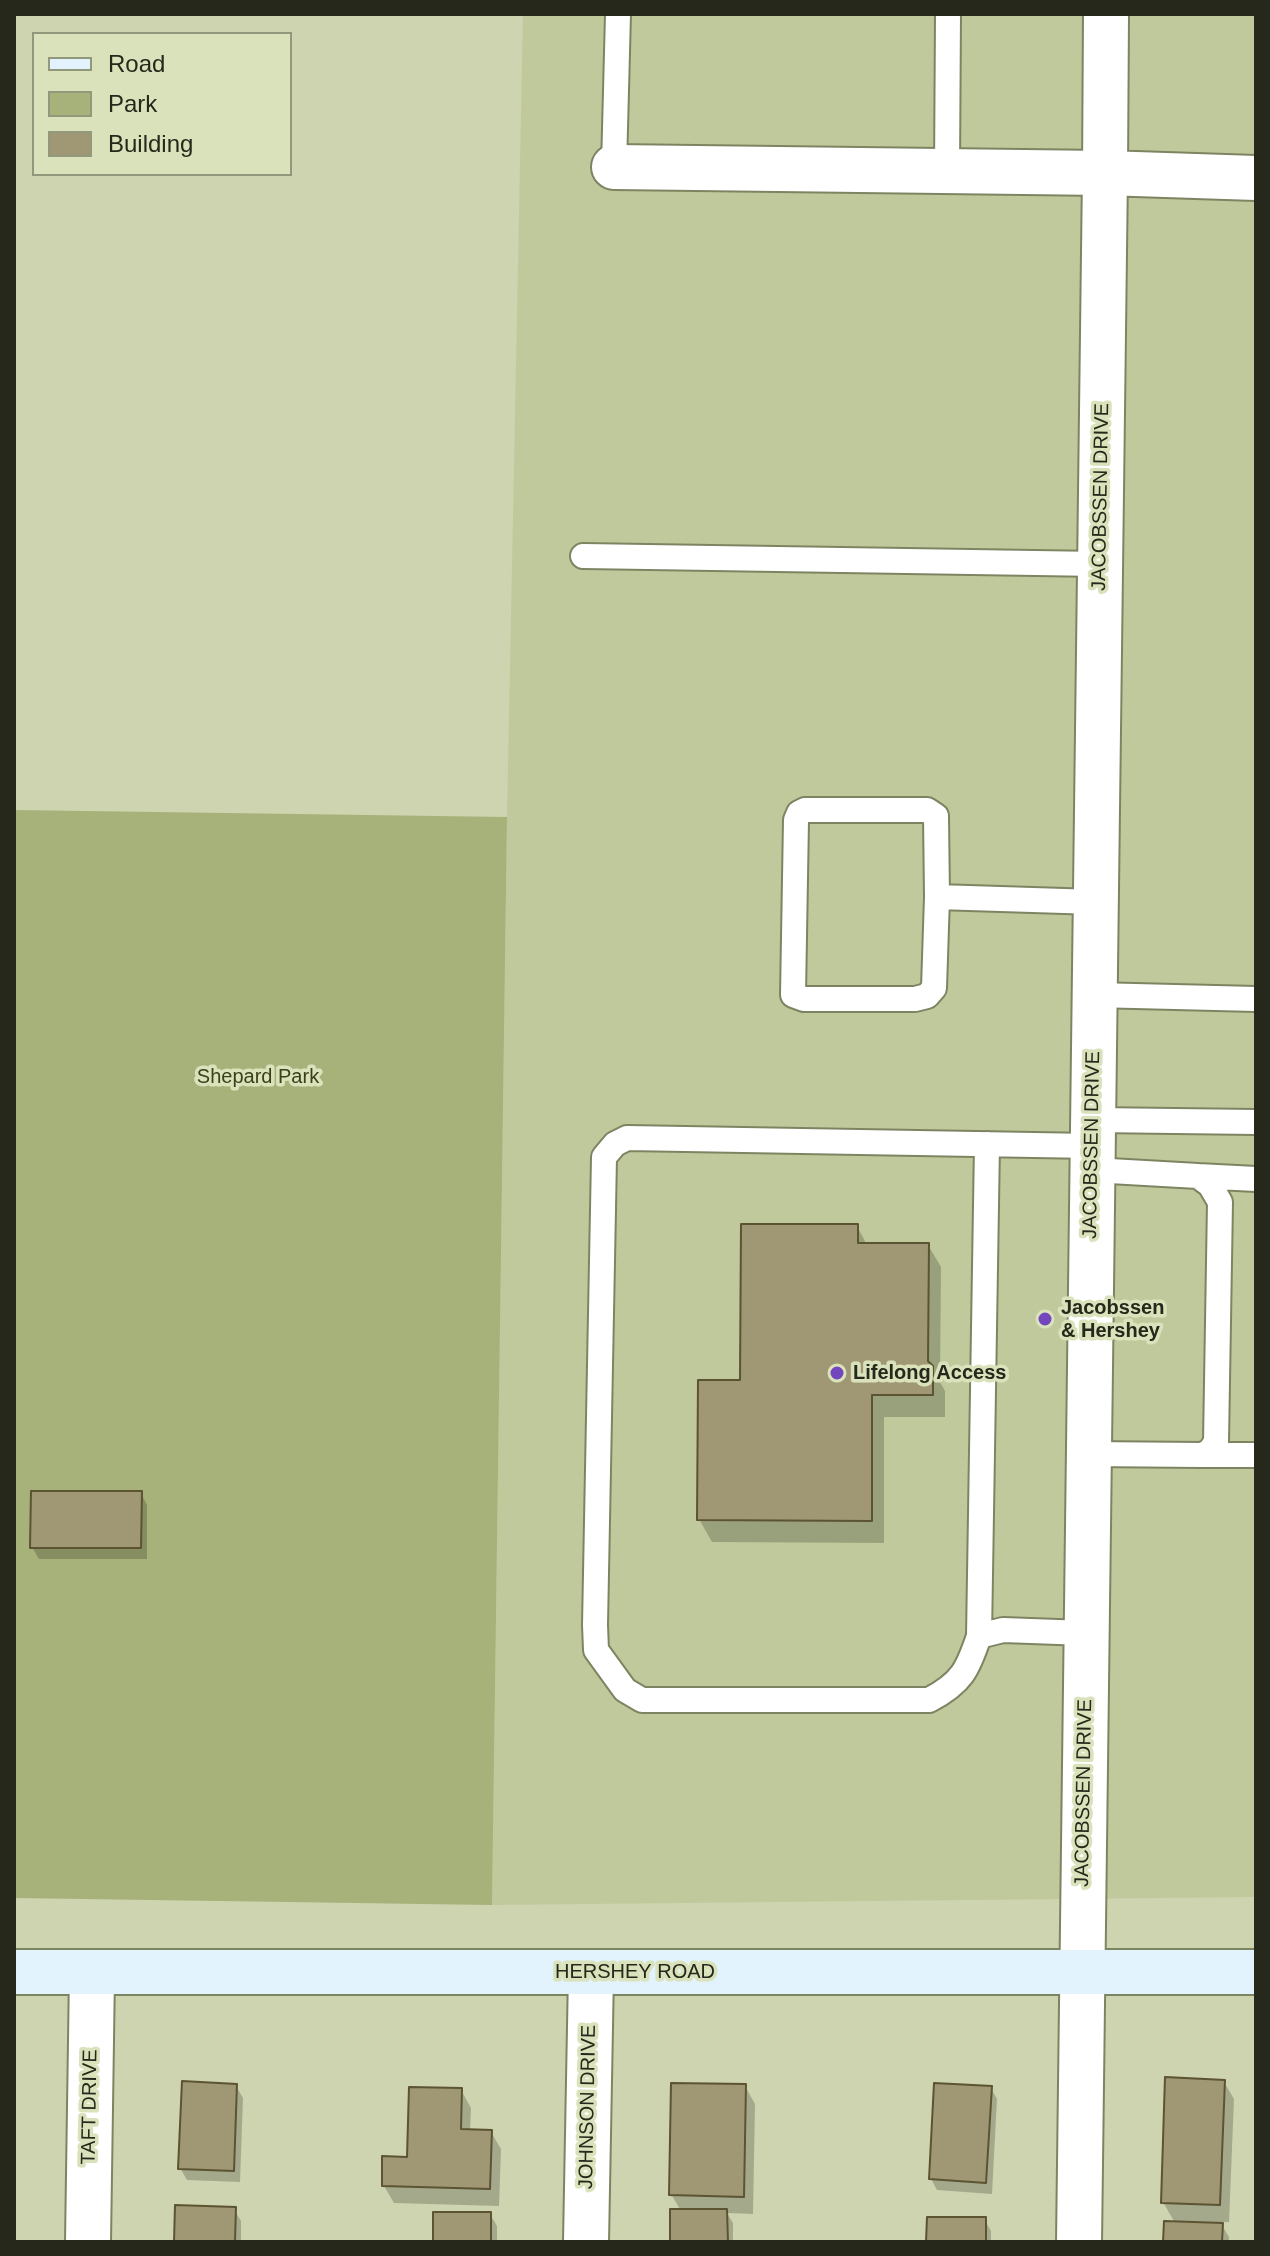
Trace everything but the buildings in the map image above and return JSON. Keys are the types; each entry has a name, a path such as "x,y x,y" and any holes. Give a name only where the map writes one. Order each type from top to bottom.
{"main road":[{"name":"HERSHEY ROAD","path":"14,1972 1256,1972"}],"street":[{"name":"JACOBSSEN DRIVE","path":"1079,2242 1106,14"},
{"path":"614,167 1105,173 1243,178"},
{"name":"TAFT DRIVE","path":"88,2242 92,1973"},
{"name":"JOHNSON DRIVE","path":"586,2242 591,1973"}],"lane":[{"path":"614,167 618,14"},
{"path":"947,171 948,14"},
{"path":"583,556 1100,564"},
{"path":"805,810 927,810 936,816 937,897 934,988 927,996 804,999 793,995 796,820 799,813 805,810"},
{"path":"937,897 1096,902"},
{"path":"1094,995 1256,999"},
{"path":"987,1144 979,1636 969,1668 945,1692 929,1700 642,1700 625,1690 596,1650 595,1609 604,1157 615,1144 627,1138 1092,1145 1256,1122"},
{"path":"1092,1145 1198,1176 1256,1179"},
{"path":"1198,1176 1210,1185 1220,1202 1216,1442 1210,1451 1202,1455"},
{"path":"1088,1454 1256,1455"},
{"path":"979,1636 1003,1630 1086,1633"}],"shaded area":[{"path":"523,14 1256,14 1256,1897 492,1905 507,817"}],"green space":[{"name":"Shepard Park","path":"14,810 507,817 492,1905 14,1898"}],"place":[{"name":"Jacobssen & Hershey","path":"1045,1319"},
{"name":"Lifelong Access","path":"837,1373"}]}
